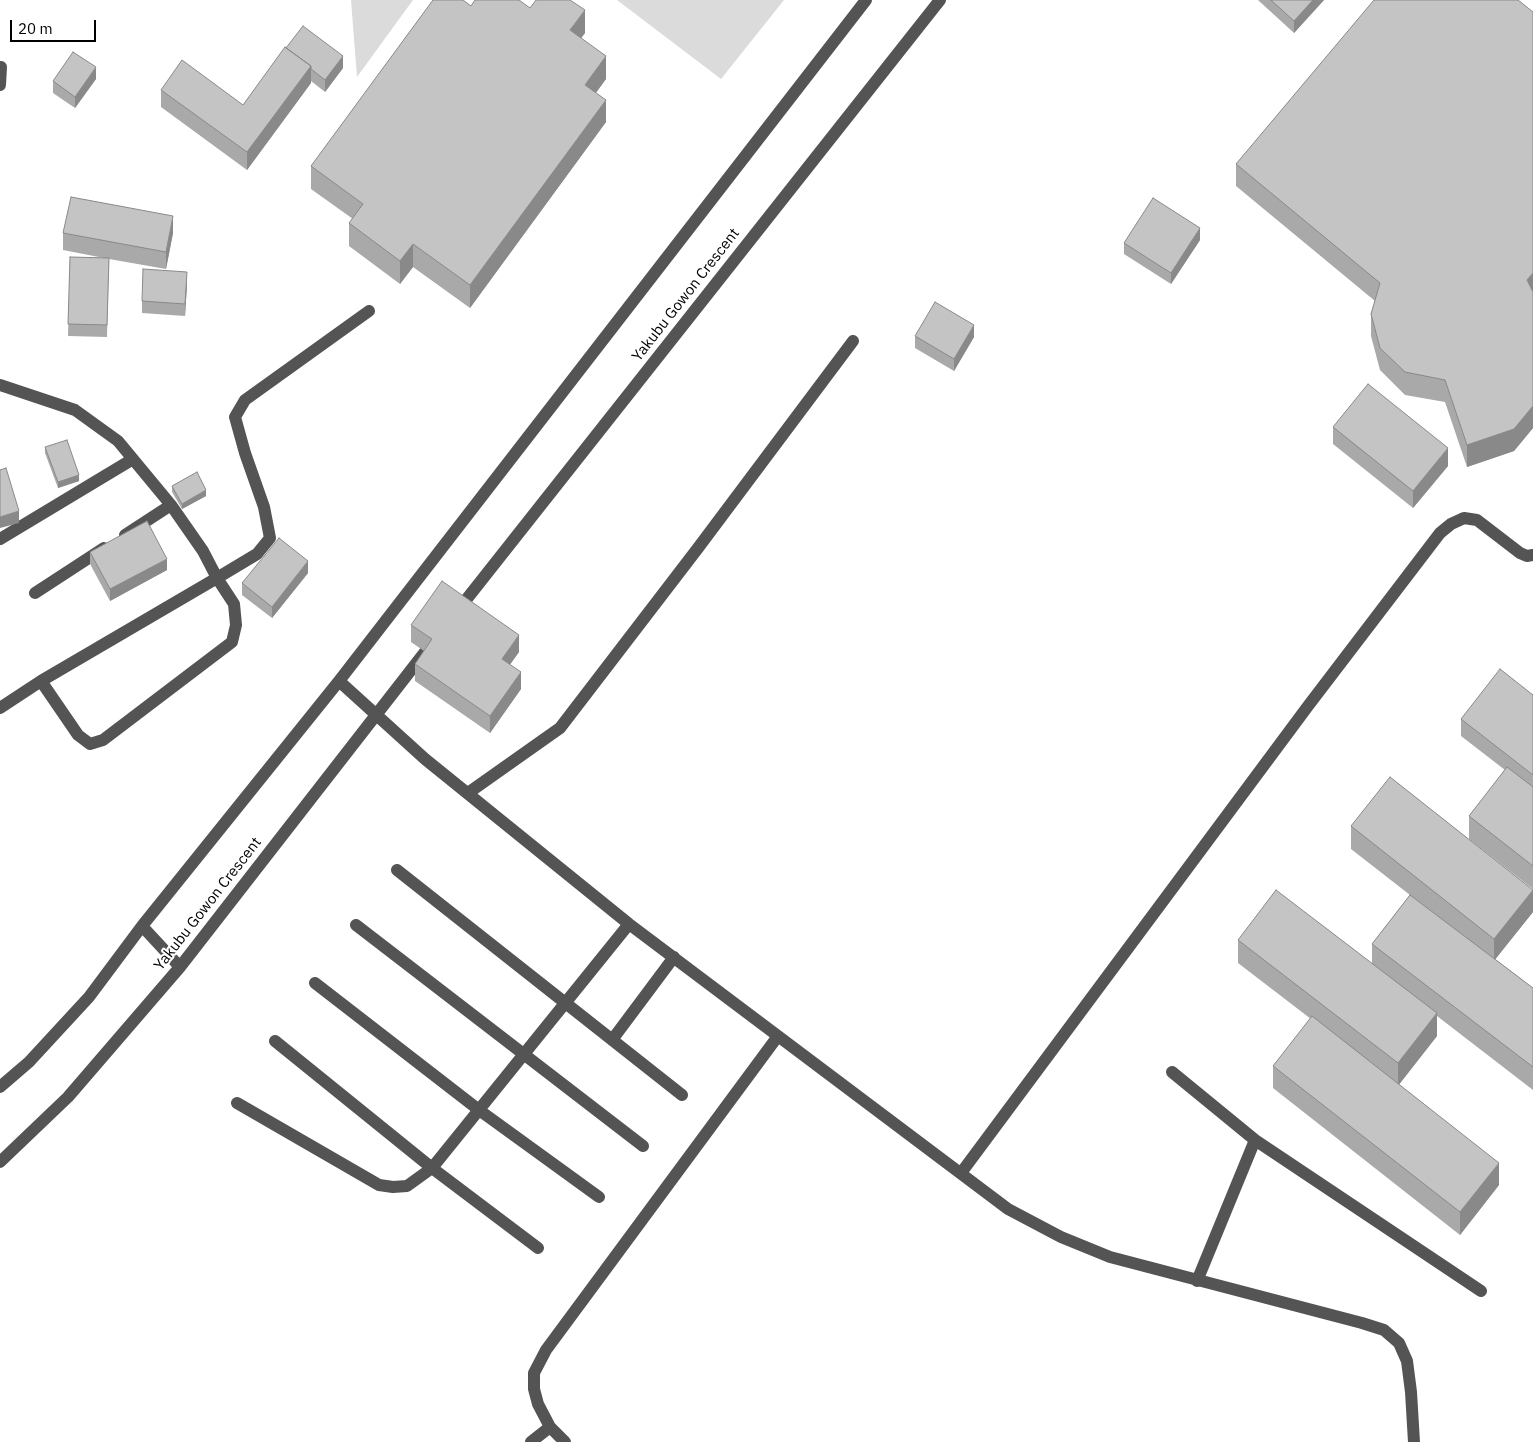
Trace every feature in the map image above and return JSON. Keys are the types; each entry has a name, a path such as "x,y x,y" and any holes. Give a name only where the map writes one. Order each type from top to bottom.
{"street":[{"path":"0,1087 29,1062 89,997 142,926 340,681 866,0"},
{"name":"Yakubu Gowon Crescent","path":"458,610 940,0"},
{"path":"0,85 1,67"},
{"path":"0,708 41,681 257,554 270,538 264,507 237,428 236,417 245,400 370,311"},
{"path":"468,793 560,728 698,548 852,341"},
{"path":"0,385 75,410 118,441 171,505 203,551 217,578 234,604 236,625 232,642 103,740 90,744 78,735 41,681"},
{"path":"0,538 133,459"},
{"path":"35,593 171,505"},
{"path":"961,1173 1308,706 1440,534 1451,524 1464,518 1477,520 1520,553 1531,557"},
{"name":"Yakubu Gowon Crescent","path":"0,1162 68,1097 180,967 425,652"},
{"path":"340,681 425,759 629,924 1008,1209 1061,1237 1110,1257 1384,1330 1398,1343 1407,1362 1414,1442"},
{"path":"397,870 682,1095"},
{"path":"237,1103 378,1185 407,1186 432,1168 629,924"},
{"path":"356,925 643,1146"},
{"path":"142,926 180,967"},
{"path":"612,1040 674,957"},
{"path":"315,983 479,1110 599,1197"},
{"path":"565,1442 550,1427 538,1404 534,1389 534,1373 546,1350 778,1036"},
{"path":"275,1040 432,1168 538,1248"},
{"path":"1172,1072 1254,1140 1480,1291"},
{"path":"1197,1281 1254,1140"},
{"path":"531,1442 550,1427"}],"shaded area":[{"path":"351,0 413,0 357,77"},
{"path":"617,0 784,0 721,79"}],"building":[{"path":"433,0 463,0 471,6 475,0 519,0 530,8 536,0 570,0 585,10 570,30 606,56 585,85 606,100 470,285 413,244 400,261 349,223 363,204 311,166"},
{"path":"1271,0 1313,0 1294,21"},
{"path":"1374,0 1518,0 1533,12 1533,273 1527,280 1533,292 1533,406 1514,429 1467,445 1445,380 1405,372 1380,348 1371,314 1380,283 1236,164"},
{"path":"303,26 343,56 325,80 311,69 311,66 286,48"},
{"path":"285,47 311,66 247,152 161,90 182,60 243,105"},
{"path":"73,52 96,67 75,97 53,81"},
{"path":"71,197 173,216 166,252 63,233"},
{"path":"1153,198 1200,228 1171,273 1124,243"},
{"path":"70,257 109,258 107,325 68,324"},
{"path":"143,269 187,272 185,304 142,301"},
{"path":"935,302 974,325 954,359 915,336"},
{"path":"1368,384 1448,448 1413,491 1333,427"},
{"path":"67,440 79,475 58,482 45,447"},
{"path":"6,468 19,511 0,517 0,470"},
{"path":"197,472 206,490 182,504 172,486"},
{"path":"147,521 167,559 110,589 90,552"},
{"path":"279,538 308,561 272,607 242,583"},
{"path":"442,581 519,635 502,659 521,672 490,716 415,664 432,639 411,625"},
{"path":"1500,669 1533,695 1533,775 1461,719"},
{"path":"1507,767 1533,787 1533,866 1469,816"},
{"path":"1390,777 1533,890 1494,939 1351,826"},
{"path":"1276,890 1437,1013 1398,1063 1238,940"},
{"path":"1410,895 1533,988 1533,1067 1372,944"},
{"path":"1312,1016 1499,1163 1460,1212 1273,1066"}]}
